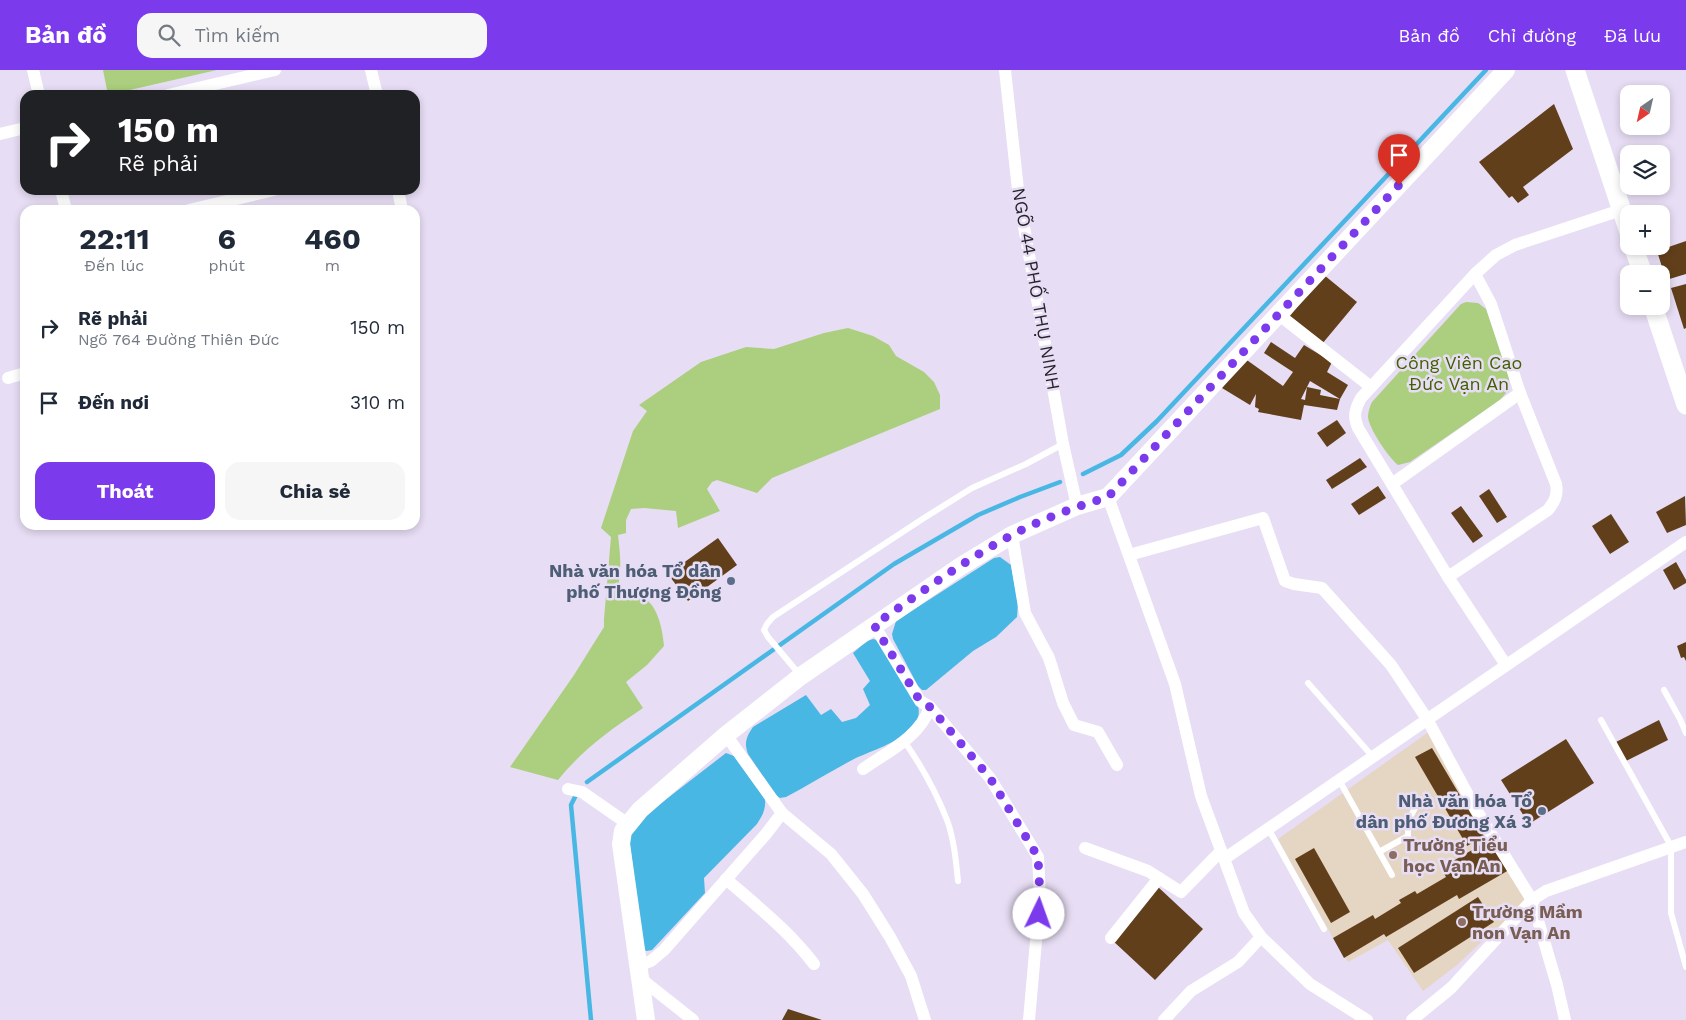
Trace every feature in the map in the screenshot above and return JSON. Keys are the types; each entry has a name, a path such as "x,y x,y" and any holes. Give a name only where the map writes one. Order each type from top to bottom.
{"main road":[{"path":"1575,70 1620,205"},
{"path":"1656,315 1686,405"}],"street":[{"path":"33,70 38,90"},
{"path":"189,90 275,70"},
{"path":"371,70 376,90"},
{"name":"NGÕ 44 PHỐ THỤ NINH","path":"1005,70 1019,199 1063,444 1078,506"},
{"path":"646,1020 621,844 623,831 640,810 726,734 801,676 961,566 1012,535 1078,506 1108,497 1506,70"},
{"path":"0,134 20,129"},
{"path":"210,205 253,195"},
{"path":"1506,665 1448,577 1358,428 1354,418 1356,408 1371,388 1475,274 1496,255 1514,246 1620,211"},
{"path":"1448,577 1548,510 1555,500 1557,492 1556,484 1520,393 1491,304 1475,274"},
{"path":"1278,314 1371,388"},
{"path":"8,378 20,374"},
{"path":"1392,484 1520,393"},
{"path":"1108,497 1175,684 1201,796 1244,913 1261,937 1310,984 1367,1020"},
{"path":"1129,555 1263,518 1284,581 1322,588 1391,665 1427,720 1475,808 1532,900 1557,985 1565,1020"},
{"path":"1012,535 1025,613 1049,658 1063,703 1074,725 1098,732 1117,765"},
{"path":"1085,848 1148,871 1181,892 1222,855 1268,828 1686,542"},
{"path":"874,625 920,701 930,707 990,778 1038,857 1040,896 1029,1020"},
{"path":"863,769 904,741 920,727 927,717 930,707"},
{"path":"726,734 782,813 831,854 863,894 890,937 910,976 926,1020"},
{"path":"568,789 582,792 628,824"},
{"path":"639,972 664,950 766,834 782,813"},
{"path":"1412,1020 1450,988 1532,900 1546,891 1686,842"},
{"path":"1111,938 1160,878"},
{"path":"726,879 782,927 798,943 814,964"},
{"path":"1164,1020 1191,991 1238,962 1261,937"},
{"path":"639,972 694,1020"}],"lane":[{"path":"801,676 764,630 773,617 972,488 1026,464 1063,444"},
{"path":"1308,683 1373,757"},
{"path":"1664,690 1686,733"},
{"path":"1601,720 1671,846 1672,913 1686,967"},
{"path":"904,741 920,764 947,820 955,853 958,881"},
{"path":"1339,780 1392,875"},
{"path":"1379,852 1408,836 1408,821 1420,799"},
{"path":"1268,828 1324,929"}],"shaded area":[{"name":"Trường Tiểu học Vạn An","path":"1430,731 1527,899 1517,913 1493,931 1457,965 1423,991 1388,940 1348,962 1278,839"}],"green space":[{"path":"103,70 217,70 130,90 107,90"},
{"name":"Công Viên Cao Đức Vạn An","path":"1466,302 1478,303 1486,309 1508,373 1508,388 1500,400 1410,462 1398,465 1385,450 1372,429 1368,417 1371,404 1461,304"},
{"path":"848,328 873,336 889,345 896,356 924,372 934,382 940,395 940,409 772,478 757,493 717,480 712,482 707,489 720,511 678,528 676,511 644,508 631,509 626,520 626,533 618,535 620,590 623,597 643,598 652,606 661,626 664,646 647,665 626,682 643,708 619,724 577,758 558,780 510,767 574,675 604,627 611,537 601,528 633,431 647,411 639,405 701,362 746,347 774,349 824,333"}],"water":[{"path":"1000,557 1011,565 1018,603 1017,617 996,637 973,651 926,690 922,690 893,639 892,634 896,621 994,558"},
{"path":"877,640 917,700 919,712 916,722 905,734 891,742 854,759 786,797 780,798 748,754 746,747 747,737 753,727 806,695 821,715 831,709 842,722 856,718 870,705 863,689 870,681 853,653 867,641"},
{"path":"726,753 734,756 765,799 763,813 757,824 704,878 705,893 652,950 643,950 629,836 638,821"}],"building":[{"path":"1554,104 1573,149 1523,187 1529,195 1518,203 1512,196 1509,198 1479,162"},
{"path":"1686,241 1686,274 1670,279 1670,265 1661,265 1658,255 1670,255 1670,247"},
{"path":"1324,275 1357,302 1322,344 1289,317"},
{"path":"1686,284 1686,328 1684,329 1671,288"},
{"path":"1271,342 1295,358 1304,345 1332,362 1327,372 1348,385 1340,399 1337,410 1304,405 1301,420 1258,412 1259,409 1255,407 1256,394 1250,405 1222,388 1244,358 1283,386 1293,372 1264,353","holes":["1310,381 1340,399 1320,395 1321,390 1307,387","1307,387 1305,400 1301,399"]},
{"path":"1337,420 1346,433 1327,447 1317,433"},
{"path":"1360,458 1367,467 1332,489 1326,480"},
{"path":"1378,486 1386,498 1359,515 1351,504"},
{"path":"1489,489 1507,517 1497,523 1479,496"},
{"path":"1685,496 1686,525 1667,533 1656,512"},
{"path":"1461,506 1483,536 1473,543 1451,513"},
{"path":"1611,514 1629,542 1610,554 1592,526"},
{"path":"718,538 737,565 688,601 668,574"},
{"path":"1676,562 1686,583 1674,590 1663,570"},
{"path":"1686,642 1686,661 1684,657 1681,658 1677,646"},
{"path":"1659,720 1668,740 1626,761 1616,742"},
{"path":"1566,739 1594,783 1529,824 1501,780"},
{"path":"1432,748 1484,836 1467,846 1415,757"},
{"path":"1491,839 1509,870 1459,899 1457,895 1386,937 1384,934 1344,958 1333,938 1373,915 1375,919 1401,903 1399,900 1415,891 1417,894 1446,877 1441,868"},
{"path":"1314,848 1350,912 1331,923 1295,859"},
{"path":"1157,886 1203,929 1155,980 1112,940"},
{"path":"1478,897 1494,922 1414,973 1398,948"},
{"path":"788,1009 822,1020 782,1020"}],"waterway":[{"path":"1083,474 1121,455 1157,421 1486,70"},
{"path":"587,782 894,564 978,515 1060,482"},
{"path":"575,797 571,805 591,1020"}],"place":[{"name":"Nhà văn hóa Tổ dân phố Thượng Đồng","path":"731,581"},
{"name":"Nhà văn hóa Tổ dân phố Đương Xá 3","path":"1542,811"},
{"name":"Trường Tiểu học Vạn An","path":"1393,855"},
{"name":"Trường Mầm non Vạn An","path":"1462,922"}],"route":[{"path":"1039,914 1038,857 990,778 930,707 920,701 874,625 961,566 1012,535 1078,506 1108,497 1399,185"}]}
